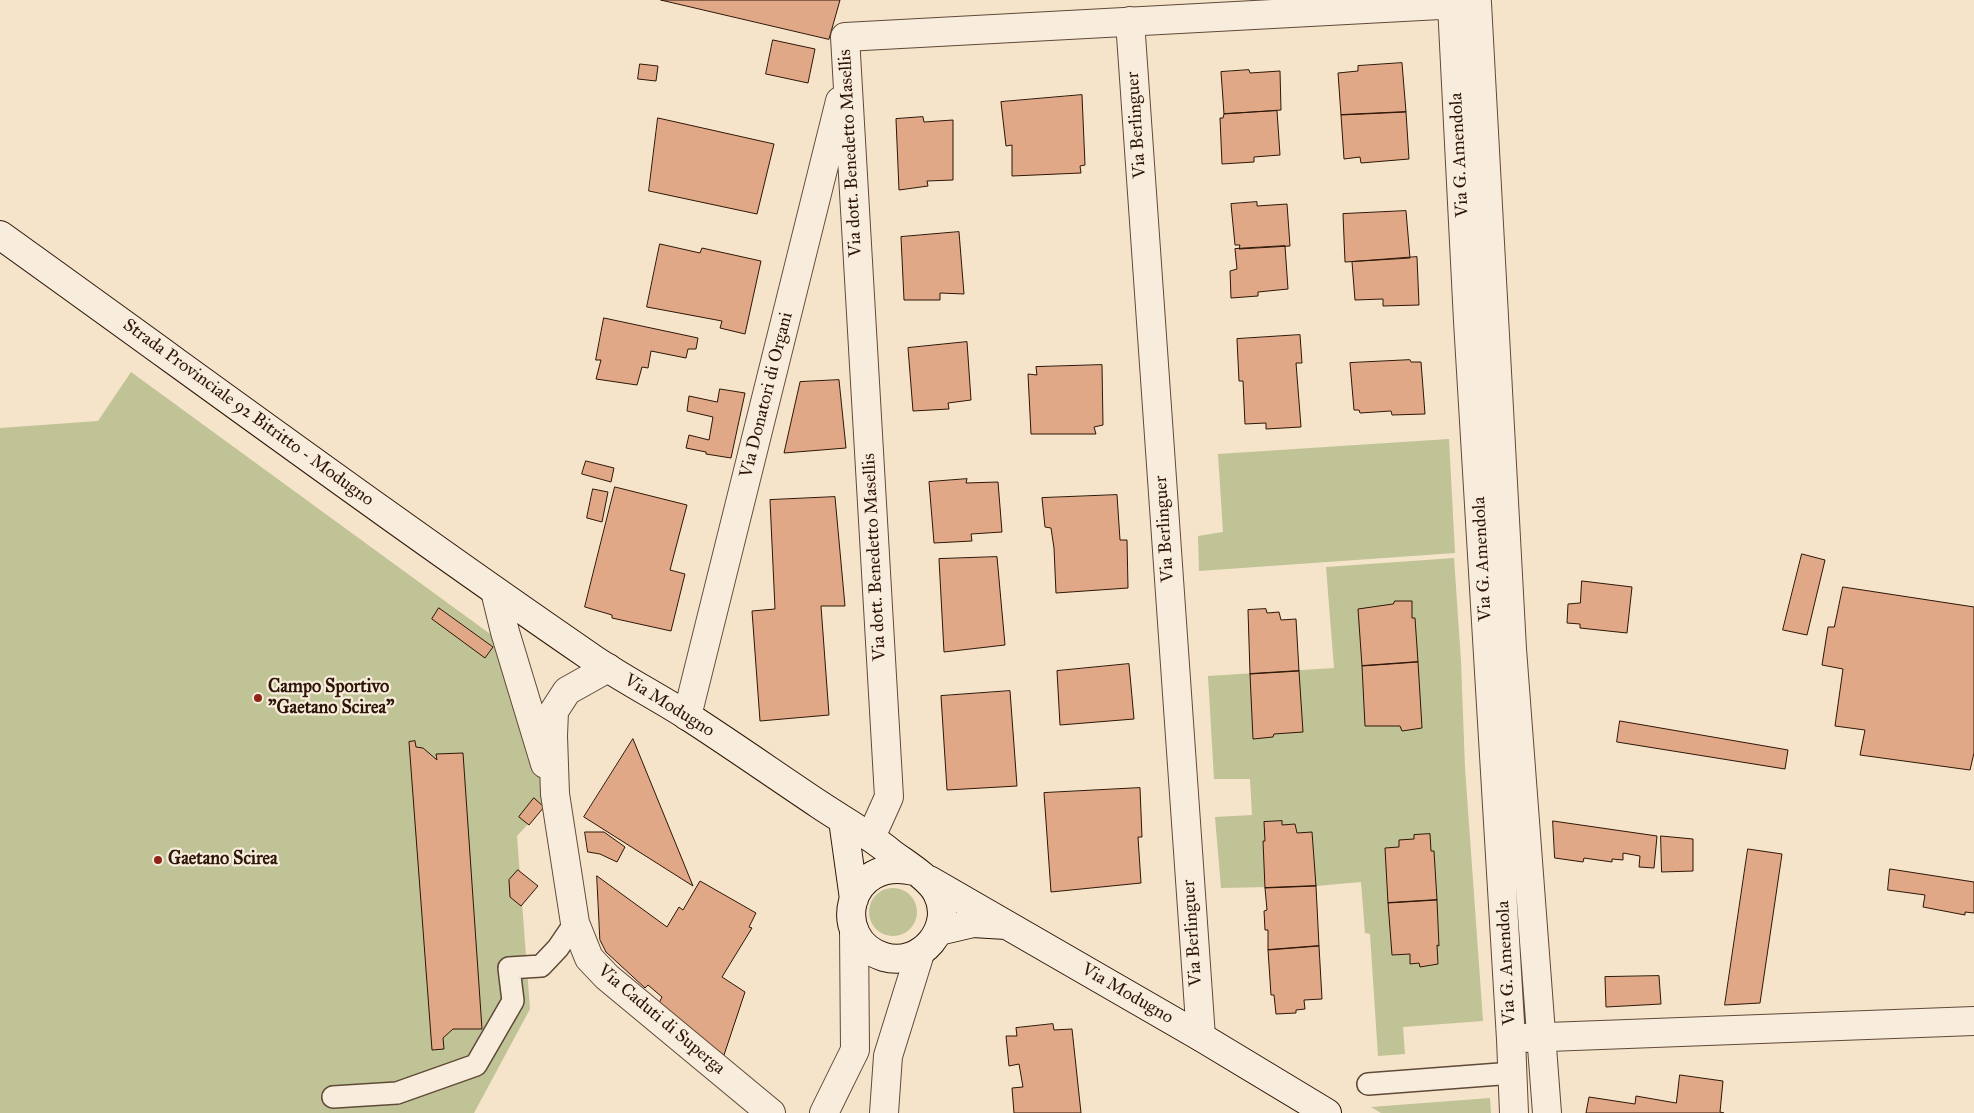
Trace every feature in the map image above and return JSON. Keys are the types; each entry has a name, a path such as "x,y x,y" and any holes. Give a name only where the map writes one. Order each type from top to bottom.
{"street":[{"name":"Via dott. Benedetto Masellis","path":"871,837 889,797 845,37 1465,4"},
{"name":"Via G. Amendola","path":"1465,4 1474,174 1468,321 1500,649 1514,1113"},
{"name":"Via Berlinguer","path":"1130,21 1201,1037"},
{"name":"Via Donatori di Organi","path":"687,716 847,73"},
{"path":"1474,174 1496,319 1500,649 1547,1113"},
{"name":"Strada Provinciale 92 Bitritto - Modugno","path":"0,235 496,591"},
{"path":"1468,321 1496,319"},
{"name":"Via Modugno","path":"496,591 608,668 687,716 871,837 920,875 1201,1037 1327,1113"},
{"name":"Via Caduti di Superga","path":"496,591 505,632 555,794"},
{"name":"Via Caduti di Superga","path":"608,668 568,692 554,711 552,736 555,794 575,923 589,958 608,977 771,1113"},
{"path":"843,820 854,899"},
{"path":"824,1113 855,1050 854,930 851,914 854,899 861,885 873,875 886,869 900,868 920,875 936,889 942,902 943,917 939,931 932,943 920,953 905,958 890,958 875,953 862,943 854,930"},
{"path":"939,931 973,923 1007,925"},
{"path":"884,1113 888,1056 920,953"},
{"path":"1511,1039 1540,1036 1974,1021"}],"lane":[{"path":"333,1097 397,1093 476,1065 513,1001 509,968 540,966 558,948 575,923"},
{"path":"1368,1084 1513,1073"}],"green space":[{"name":"Campo Sportivo \"Gaetano Scirea\"","path":"131,372 497,639 548,802 517,836 530,1009 474,1113 0,1113 0,428 98,421"},
{"path":"1449,439 1455,553 1199,571 1198,536 1223,532 1218,454"},
{"path":"1454,558 1461,661 1465,768 1483,1021 1403,1027 1405,1054 1378,1056 1370,934 1365,933 1361,882 1316,886 1221,888 1215,817 1252,815 1250,779 1214,779 1208,676 1334,668 1326,567"},
{"path":"893,888 902,890 910,895 915,903 917,912 915,921 910,929 902,934 893,936 884,934 876,929 871,921 869,912 871,903 876,895 884,890"},
{"path":"1490,1098 1491,1113 1381,1113 1371,1107"}],"building":[{"path":"661,0 840,0 829,39"},
{"path":"773,40 815,49 808,83 766,74"},
{"path":"1402,63 1406,112 1341,115 1338,73 1358,71 1358,66"},
{"path":"640,64 658,66 656,81 638,79"},
{"path":"1249,70 1250,73 1280,71 1281,110 1224,114 1221,72"},
{"path":"1082,95 1085,165 1080,166 1081,173 1012,176 1012,145 1006,146 1001,102"},
{"path":"1277,111 1280,155 1254,157 1254,162 1222,164 1220,118 1223,118 1224,114"},
{"path":"1406,112 1409,159 1361,163 1360,157 1344,159 1341,115"},
{"path":"923,117 924,122 953,120 953,180 927,181 928,186 899,190 896,119"},
{"path":"658,118 774,144 757,214 649,191"},
{"path":"1257,202 1257,206 1287,204 1290,246 1239,249 1240,245 1235,245 1231,204"},
{"path":"1406,211 1410,258 1345,262 1343,214"},
{"path":"959,232 964,294 940,293 940,300 904,300 901,237"},
{"path":"660,244 700,253 702,248 761,261 745,334 720,328 722,321 647,307"},
{"path":"1285,246 1288,289 1258,292 1258,296 1231,298 1230,271 1237,269 1235,249"},
{"path":"1417,257 1419,305 1383,306 1383,299 1355,300 1352,262"},
{"path":"604,318 698,338 696,349 688,349 686,358 651,351 648,368 642,367 637,385 596,379 601,360 596,360"},
{"path":"1300,335 1302,363 1296,363 1301,427 1266,429 1266,423 1245,424 1243,381 1239,381 1237,339"},
{"path":"967,342 971,400 948,403 949,409 913,411 908,348"},
{"path":"1410,360 1411,362 1421,362 1425,414 1392,415 1391,411 1360,413 1359,410 1354,410 1350,363"},
{"path":"1102,365 1103,425 1094,427 1096,434 1031,434 1028,374 1037,375 1036,367"},
{"path":"839,380 846,448 784,453 800,382"},
{"path":"720,389 745,393 731,458 706,454 706,452 686,448 689,435 709,440 713,417 687,411 689,396 717,402"},
{"path":"586,461 614,468 611,482 582,474"},
{"path":"967,479 966,483 998,482 1002,532 971,534 972,541 934,543 929,482"},
{"path":"615,487 687,505 670,570 685,574 671,631 612,618 612,615 585,607"},
{"path":"593,489 608,492 602,522 587,518"},
{"path":"1117,495 1120,540 1127,540 1128,588 1056,593 1054,548 1051,528 1045,527 1042,498"},
{"path":"835,497 845,606 821,606 829,715 760,721 752,611 775,609 770,500"},
{"path":"1802,554 1825,560 1807,635 1783,630"},
{"path":"997,557 1005,645 944,652 939,559"},
{"path":"1582,581 1632,587 1627,633 1580,628 1580,624 1567,623 1568,604 1580,603"},
{"path":"1843,587 1974,607 1974,753 1970,770 1860,755 1865,730 1835,726 1843,669 1822,665 1828,627 1834,627"},
{"path":"1395,601 1412,601 1412,618 1415,618 1418,662 1362,666 1358,609 1393,604"},
{"path":"439,608 493,647 485,658 432,619"},
{"path":"1266,609 1267,613 1279,612 1281,620 1296,619 1299,671 1250,674 1248,610"},
{"path":"1418,662 1422,728 1402,731 1400,726 1365,726 1362,666"},
{"path":"1129,664 1134,719 1060,725 1057,671"},
{"path":"1299,671 1303,732 1274,734 1273,737 1253,739 1250,674"},
{"path":"1010,691 1017,786 947,790 941,696"},
{"path":"1620,721 1788,750 1785,769 1617,742"},
{"path":"633,739 693,886 584,817"},
{"path":"415,741 416,747 423,748 437,760 436,754 463,753 482,1029 453,1029 443,1038 444,1049 432,1050 409,742"},
{"path":"1140,788 1142,837 1138,837 1141,883 1051,892 1044,793"},
{"path":"534,798 544,807 529,825 519,817"},
{"path":"1282,821 1282,825 1295,824 1297,833 1312,832 1316,886 1265,888 1264,822"},
{"path":"1553,821 1657,836 1654,868 1639,867 1640,856 1623,853 1623,860 1612,859 1612,862 1584,858 1583,862 1555,858"},
{"path":"585,832 604,832 625,847 617,862 600,854 588,852"},
{"path":"1430,834 1431,851 1434,851 1437,900 1388,903 1385,848 1399,847 1399,840 1414,839 1414,835"},
{"path":"1661,836 1693,839 1693,871 1662,872"},
{"path":"1748,849 1782,854 1760,1003 1725,1005"},
{"path":"1890,869 1974,882 1974,913 1965,912 1965,915 1923,907 1925,895 1888,890"},
{"path":"518,870 538,886 521,906 510,897 509,880"},
{"path":"597,876 667,927 679,907 683,910 700,881 756,913 749,927 752,928 722,977 745,992 724,1055 717,1055 659,1003 662,997 648,985 645,988 606,952 600,940"},
{"path":"1316,886 1319,946 1268,950 1268,930 1265,930 1264,911 1267,910 1265,888"},
{"path":"1437,900 1438,964 1420,967 1419,963 1410,964 1410,954 1392,955 1388,903"},
{"path":"1319,946 1322,999 1304,1000 1305,1009 1296,1010 1296,1013 1276,1014 1274,995 1271,995 1268,950"},
{"path":"1659,976 1661,1004 1606,1007 1605,977"},
{"path":"1053,1024 1054,1030 1072,1029 1081,1113 1014,1113 1012,1088 1023,1087 1019,1064 1009,1066 1006,1036 1017,1036 1016,1028"},
{"path":"1680,1075 1723,1081 1720,1112 1724,1113 1586,1113 1589,1097 1635,1104 1636,1096 1676,1103"}],"place":[{"name":"Campo Sportivo \"Gaetano Scirea\"","path":"258,698"},
{"name":"Gaetano Scirea","path":"158,860"}]}
